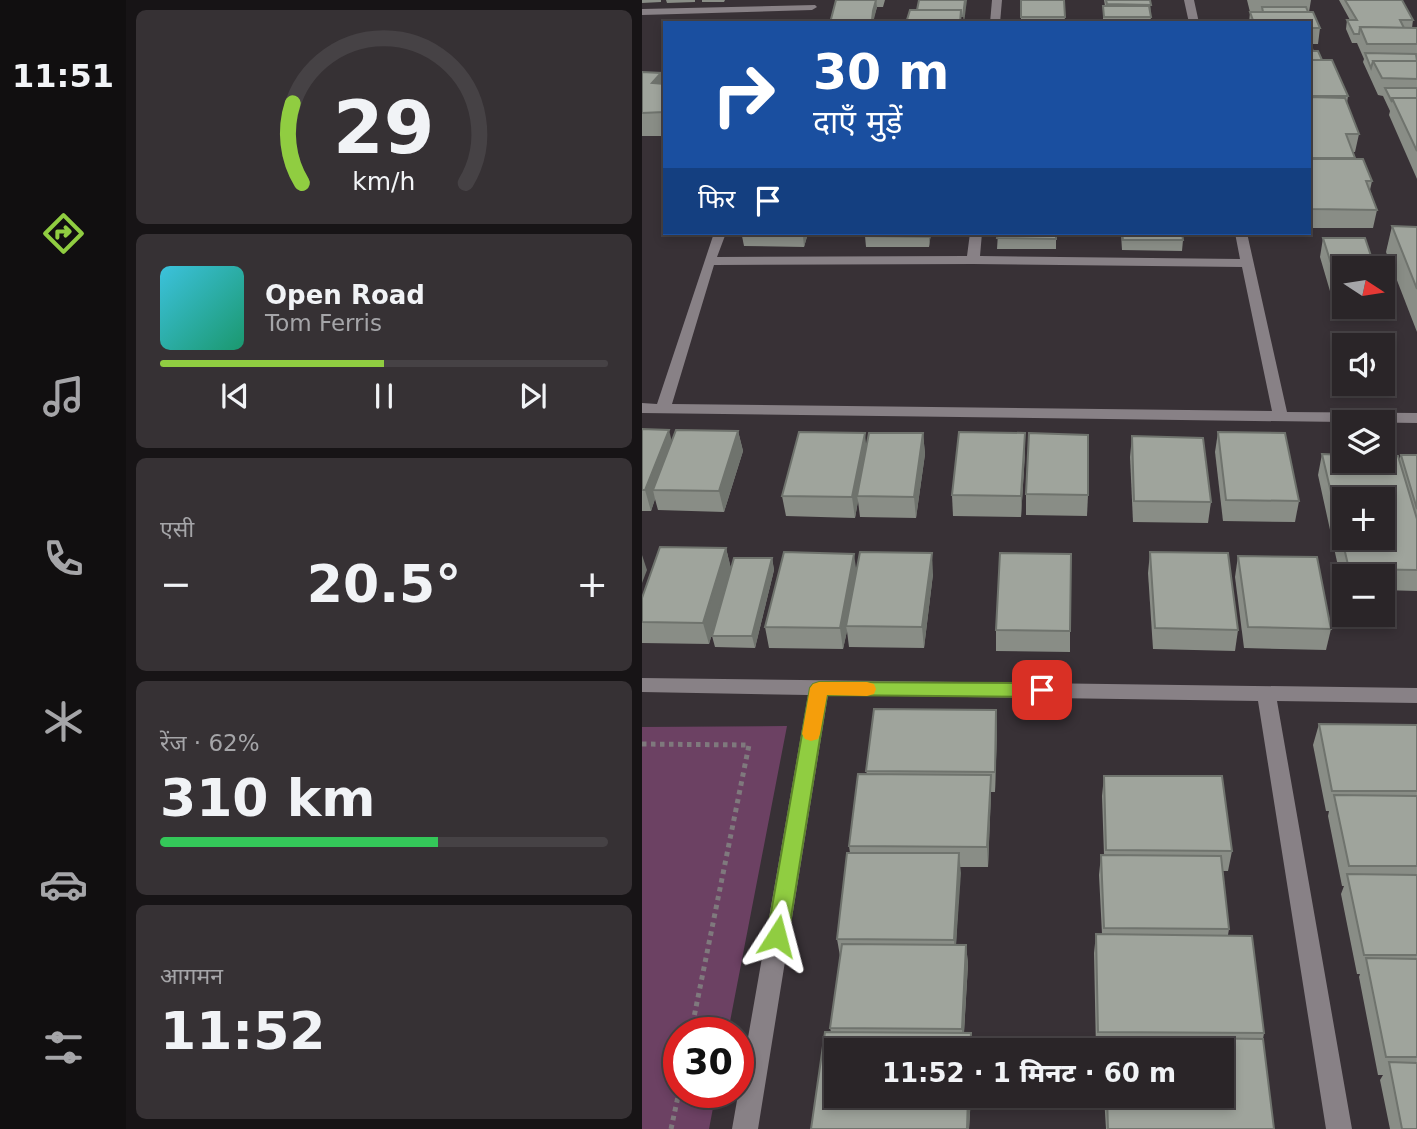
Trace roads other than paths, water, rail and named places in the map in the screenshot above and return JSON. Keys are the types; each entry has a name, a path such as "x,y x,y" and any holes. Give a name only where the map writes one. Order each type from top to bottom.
{"street":[{"path":"995,21 997,0"},
{"path":"1189,0 1194,21"},
{"path":"642,12 811,7"},
{"path":"663,409 708,261 719,235"},
{"path":"973,260 976,235"},
{"path":"1241,235 1281,418"},
{"path":"708,261 1247,263"},
{"path":"642,408 1417,418"},
{"path":"642,685 1417,696"},
{"path":"745,1129 819,688"},
{"path":"1266,692 1339,1129"}]}
